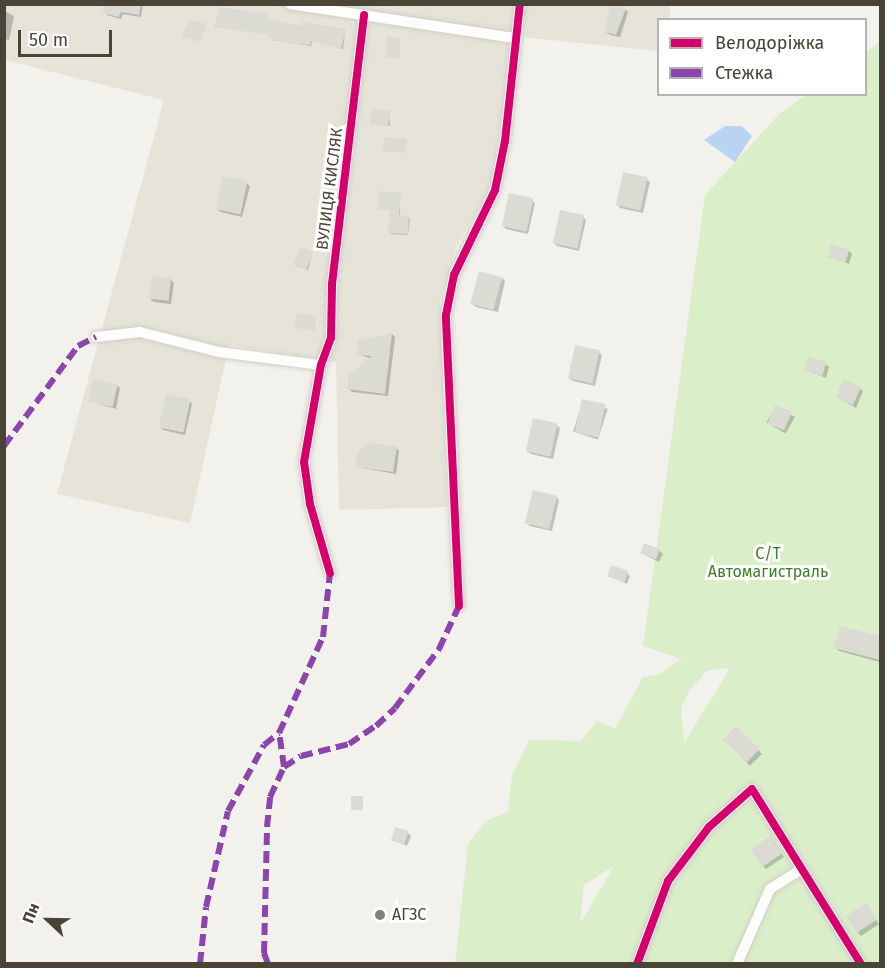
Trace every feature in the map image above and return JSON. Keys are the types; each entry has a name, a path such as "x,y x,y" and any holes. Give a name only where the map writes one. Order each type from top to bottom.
{"street":[{"path":"290,4 514,39"},
{"path":"459,606 446,315 454,275 495,190 505,141 514,39 520,4"},
{"name":"ВУЛИЦЯ КИСЛЯК","path":"330,573 310,504 304,462 321,365 331,338 332,284 364,15"},
{"path":"96,336 140,332 219,352 321,365"},
{"path":"637,963 668,880 709,827 752,789 861,963"},
{"path":"737,963 770,889 802,869"}],"shaded area":[{"path":"4,5 670,5 670,18 657,18 657,51 512,36 491,187 456,247 440,302 447,507 339,510 336,362 229,345 190,523 57,494 164,100 5,60"}],"green space":[{"name":"С/Т Автомагистраль","path":"880,42 880,963 455,964 468,844 486,821 508,812 512,776 529,740 581,741 597,721 615,729 643,677 660,674 681,659 643,646 705,195 779,114 805,96 867,96 867,51","holes":["723,668 729,670 684,743 681,708 689,691 707,671","614,866 580,924 584,885"]}],"water":[{"path":"725,126 742,126 752,136 735,162 704,140"}],"building":[{"path":"104,4 141,4 139,15 121,12 119,17 103,13"},
{"path":"610,5 626,8 616,35 605,32"},
{"path":"220,7 269,14 268,19 301,26 302,22 346,29 341,49 311,41 310,45 287,43 269,39 270,35 214,27"},
{"path":"189,19 207,24 201,42 182,37"},
{"path":"386,37 400,37 400,58 386,58"},
{"path":"371,109 390,111 388,126 369,124"},
{"path":"384,137 407,139 406,153 383,151"},
{"path":"623,172 647,177 640,210 616,205"},
{"path":"223,176 247,181 240,214 216,209"},
{"path":"379,191 401,193 399,215 409,216 408,234 388,233 390,210 378,209"},
{"path":"509,193 533,198 526,231 502,226"},
{"path":"560,210 584,215 577,248 553,243"},
{"path":"831,244 849,249 845,263 827,257"},
{"path":"300,247 313,252 306,270 293,265"},
{"path":"479,271 502,277 493,310 470,304"},
{"path":"152,276 171,278 168,301 150,299"},
{"path":"297,313 317,316 314,331 295,328"},
{"path":"392,333 385,394 347,389 349,375 372,356 357,355 358,341"},
{"path":"575,345 599,350 592,383 568,378"},
{"path":"808,357 826,362 822,376 804,370"},
{"path":"93,379 117,384 113,407 88,401"},
{"path":"844,379 861,387 853,405 836,397"},
{"path":"166,394 190,399 183,432 159,427"},
{"path":"582,399 605,404 598,437 575,432"},
{"path":"775,405 792,412 784,430 768,424"},
{"path":"533,418 557,423 550,456 526,451"},
{"path":"369,443 397,446 393,472 356,467 357,453"},
{"path":"533,490 557,496 549,529 525,523"},
{"path":"644,543 660,549 656,559 640,553"},
{"path":"611,565 628,571 624,582 607,576"},
{"path":"840,626 880,636 880,660 834,648"},
{"path":"736,726 760,749 747,763 723,740"},
{"path":"351,796 363,796 363,810 351,810"},
{"path":"395,827 408,831 404,844 391,840"},
{"path":"770,836 782,853 762,867 750,850"},
{"path":"866,903 877,920 857,933 846,916"}],"marked path":[{"path":"4,446 78,346 96,337"},
{"path":"268,964 264,953 267,827 270,797 284,767 279,733 323,637 330,573"},
{"path":"284,767 301,756 349,744 376,726 395,708 439,649 459,606"},
{"path":"200,964 206,907 228,811 264,745 279,733"}],"cycle path":[{"path":"459,606 446,315 454,275 495,190 505,141 520,4"},
{"path":"330,573 310,504 304,462 321,365 331,338 332,284 364,15"},
{"path":"637,964 668,881 709,827 752,789 861,964"}],"place":[{"name":"АГЗС","path":"380,915"}]}
